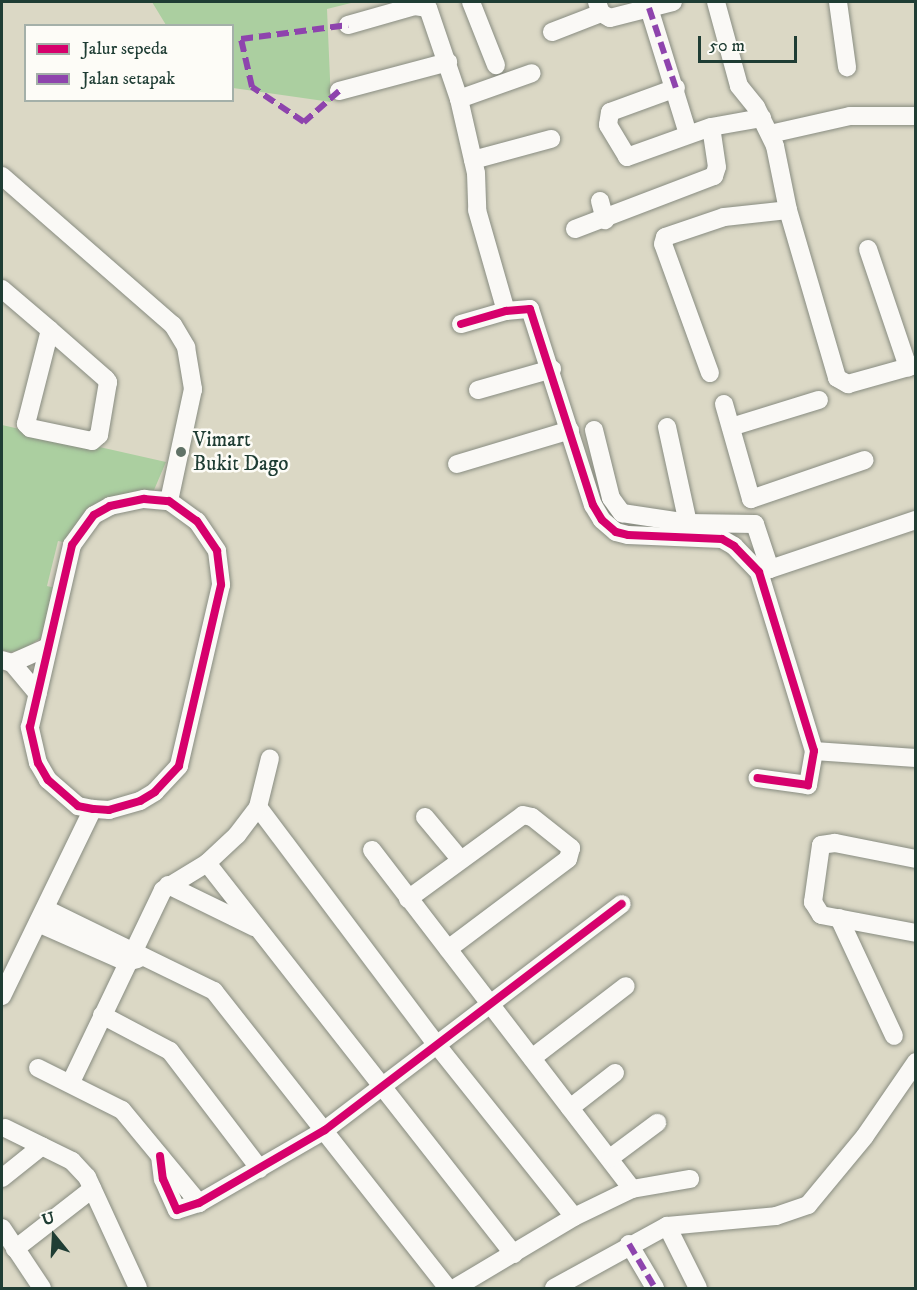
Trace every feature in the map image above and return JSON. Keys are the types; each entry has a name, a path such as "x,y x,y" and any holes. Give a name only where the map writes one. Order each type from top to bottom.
{"street":[{"path":"471,2 496,65"},
{"path":"552,32 599,7 614,18 673,2"},
{"path":"716,2 739,87 766,126 788,210 839,381 848,384 912,366 868,249"},
{"path":"838,2 847,67"},
{"path":"348,25 422,6 431,14 459,99 473,160 477,210 506,311"},
{"path":"648,8 676,88 688,134"},
{"path":"339,91 448,63"},
{"path":"459,99 532,73"},
{"path":"676,88 615,109 608,118 608,125 627,157 711,127 766,126 850,116 915,116"},
{"path":"575,229 605,220 714,176 717,167 711,127"},
{"path":"473,160 551,139"},
{"path":"2,176 173,325 186,347 193,389 169,501"},
{"path":"600,201 605,220"},
{"path":"710,373 663,244 665,237 724,217 788,210"},
{"path":"2,289 50,330 108,382 99,435 92,441 30,428 26,424 50,330"},
{"path":"461,324 506,311 530,309 552,369 593,505 602,520 616,532 722,539 764,571"},
{"path":"478,390 552,369"},
{"path":"731,427 819,400"},
{"path":"724,404 751,498 764,571 813,751 808,785 757,778"},
{"path":"667,427 688,523"},
{"path":"457,464 570,430"},
{"path":"594,430 616,508 639,518 688,523 755,524"},
{"path":"751,498 865,460"},
{"path":"144,499 169,501 197,521 211,537 221,571 221,585 184,752 179,766 155,792 124,806 93,809 78,806 64,796 38,763 30,727 48,647 72,545 81,528 94,515 124,502 144,499"},
{"path":"764,571 915,520"},
{"path":"38,694 7,662 48,647"},
{"path":"813,751 915,758"},
{"path":"71,1082 168,885 207,863 237,835 258,807 270,758"},
{"path":"258,807 436,1044 574,1217"},
{"path":"2,996 93,809"},
{"path":"408,899 523,815 532,817 573,851 448,949"},
{"path":"425,817 460,859"},
{"path":"915,859 835,843 821,845 815,910 839,918 915,933"},
{"path":"372,850 610,1158 632,1190"},
{"path":"207,863 514,1254"},
{"path":"168,885 259,929"},
{"path":"38,1068 71,1082 122,1110 160,1156 163,1179 177,1210 199,1203 325,1130 622,904"},
{"path":"42,916 214,991 448,1288 514,1254 574,1217 632,1190 690,1179"},
{"path":"839,918 894,1036"},
{"path":"532,1058 626,986"},
{"path":"102,1015 170,1051 260,1169"},
{"path":"554,1288 629,1244 667,1226 776,1216 808,1205 866,1136 915,1062"},
{"path":"570,1107 615,1073"},
{"path":"610,1158 657,1123"},
{"path":"5,1128 72,1161 92,1189 138,1288"},
{"path":"2,1178 42,1146"},
{"path":"15,1249 92,1189"},
{"path":"667,1226 698,1288"},
{"path":"2,1228 42,1288"},
{"path":"629,1244 655,1288"}],"green space":[{"path":"152,2 355,2 327,9 331,102 234,88 234,24 165,24"},
{"path":"2,425 166,462 154,490 124,496 68,543 58,541 47,586 55,588 44,636 22,650 10,652 2,650"}],"marked path":[{"path":"649,8 676,88"},
{"path":"339,91 304,122 252,87 241,39 348,25"},
{"path":"629,1244 655,1288"}],"cycle path":[{"path":"461,324 506,311 530,309 593,505 602,520 616,532 628,535 722,539 734,546 759,572 814,751 808,785 757,778"},
{"path":"144,499 169,501 197,521 217,551 221,585 179,766 155,792 140,801 109,810 93,809 78,806 48,780 38,763 30,727 72,545 94,515 110,506 144,499"},
{"path":"160,1156 163,1179 177,1210 199,1203 325,1130 622,904"}],"place":[{"name":"Vimart Bukit Dago","path":"181,452"}]}
